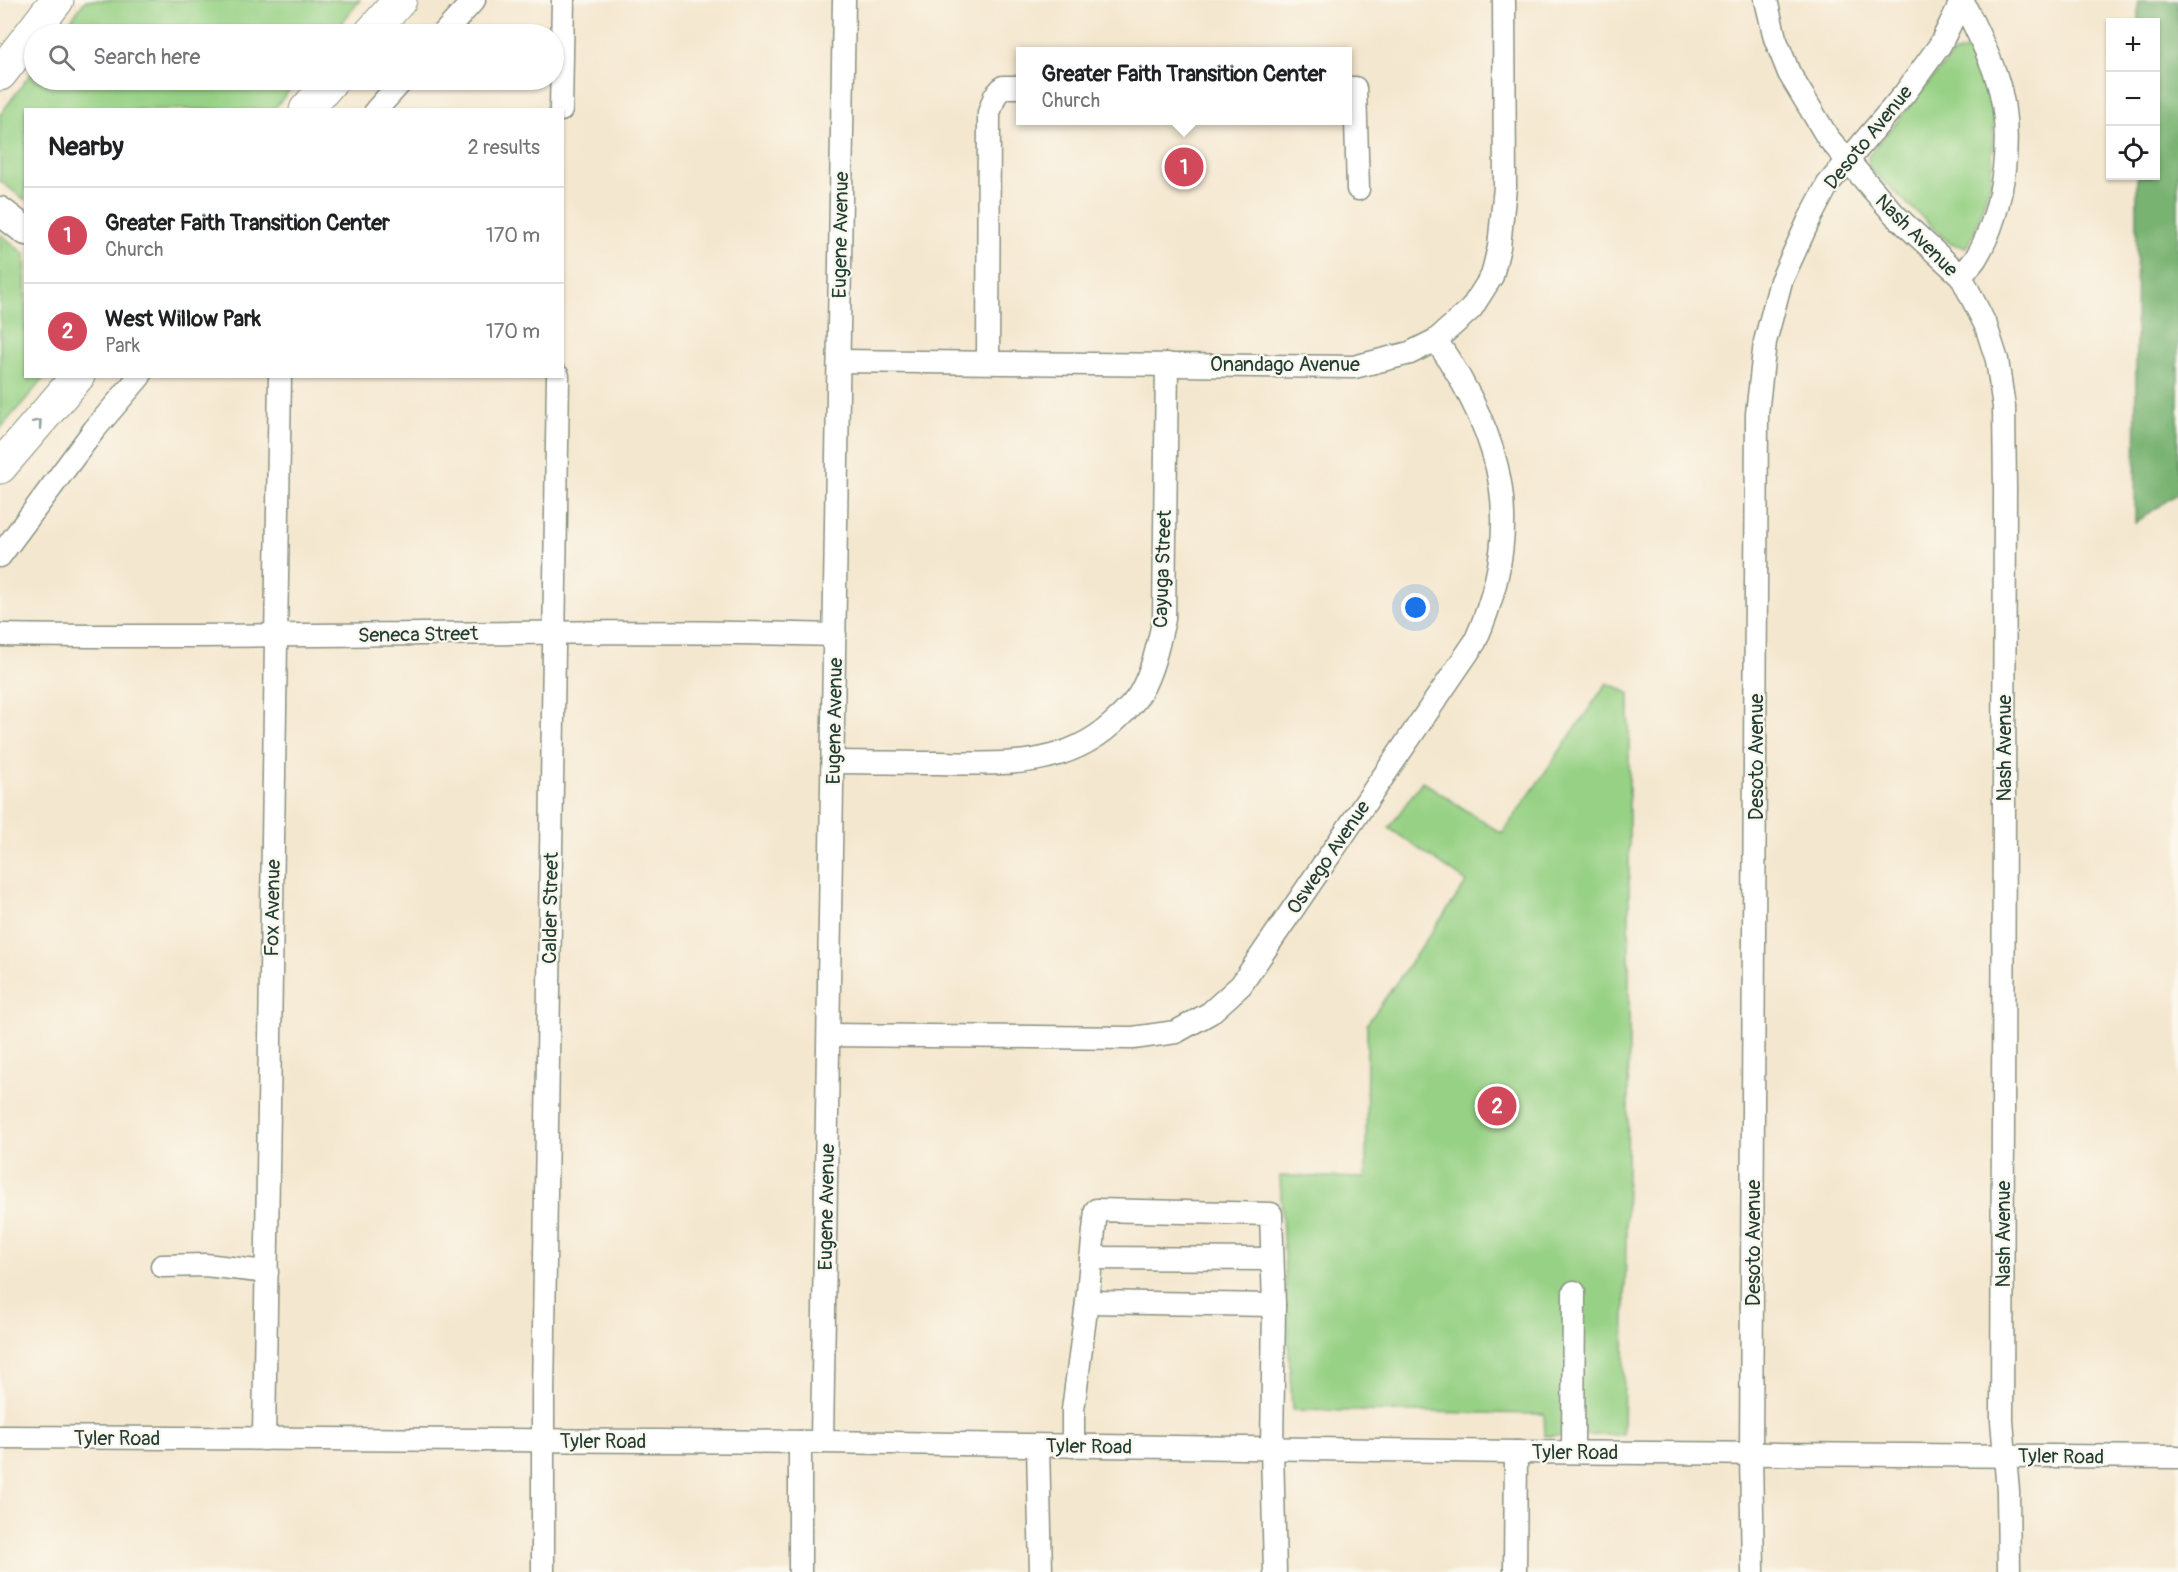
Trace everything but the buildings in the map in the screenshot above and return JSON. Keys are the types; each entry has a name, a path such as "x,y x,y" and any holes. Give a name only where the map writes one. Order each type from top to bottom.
{"highway":[{"path":"39,24 57,0"},
{"path":"379,24 400,0"},
{"path":"0,74 24,43"},
{"path":"308,108 323,90"},
{"path":"0,467 76,378"}],"main road":[{"path":"0,211 24,229"}],"street":[{"path":"452,24 474,0"},
{"path":"563,0 563,24"},
{"name":"Eugene Avenue","path":"800,1572 811,1442 829,1035 844,0"},
{"name":"Onandago Avenue","path":"839,361 1354,367 1410,352 1436,340 1471,309 1492,276 1499,247 1504,187 1504,0"},
{"name":"Nash Avenue","path":"1766,0 1775,38 1789,73 1828,138 1895,215 1961,276 1986,326 1997,360 2004,407 2002,1421 2008,1491 2009,1572"},
{"path":"1961,276 1975,259 1994,216 2005,164 2005,115 1997,77 1962,0"},
{"name":"Desoto Avenue","path":"1753,1572 1751,1452 1757,414 1765,342 1781,281 1828,184 1905,93 1940,45 1962,0"},
{"path":"988,362 989,113 995,96 1004,87 1016,87"},
{"path":"1352,88 1355,88 1358,189"},
{"path":"378,108 394,90"},
{"path":"561,90 561,108"},
{"name":"Oswego Avenue","path":"829,1035 1133,1038 1176,1032 1210,1013 1241,985 1475,642 1490,609 1503,536 1498,468 1491,442 1471,396 1436,340"},
{"name":"Cayuga Street","path":"834,762 1005,764 1037,761 1070,751 1091,741 1126,711 1139,694 1155,658 1164,620 1167,364"},
{"path":"0,556 93,430 138,378"},
{"name":"Fox Avenue","path":"264,1439 280,378"},
{"name":"Calder Street","path":"543,1572 542,1440 558,378"},
{"name":"Seneca Street","path":"0,635 555,632 835,635"},
{"path":"1073,1446 1073,1410 1096,1210 1270,1214 1274,1305 1272,1448 1275,1572"},
{"path":"1091,1258 1272,1259"},
{"path":"162,1266 205,1265 267,1272"},
{"path":"1574,1292 1574,1451"},
{"path":"1087,1302 1274,1305"},
{"name":"Tyler Road","path":"0,1437 811,1442 1516,1452 2178,1457"},
{"path":"1038,1446 1041,1572"},
{"path":"1515,1572 1516,1452"}],"green space":[{"path":"86,0 360,0 341,24 68,24"},
{"path":"2138,0 2178,0 2178,493 2135,523 2137,180 2160,180 2160,18 2138,18"},
{"path":"1966,50 1977,58 1994,119 1991,181 1975,231 1966,247 1951,244 1869,168 1868,156 1953,54"},
{"path":"24,83 24,90 290,90 275,108 24,108 24,199 0,181 0,115"},
{"path":"0,234 24,253 24,378 44,378 0,429"},
{"path":"1607,683 1629,693 1629,1034 1623,1435 1545,1436 1544,1414 1292,1410 1280,1176 1366,1178 1367,1024 1467,882 1389,828 1422,781 1502,834"}],"place":[{"name":"Greater Faith Transition Center","path":"1184,167"},
{"name":"West Willow Park","path":"1497,1106"}]}
